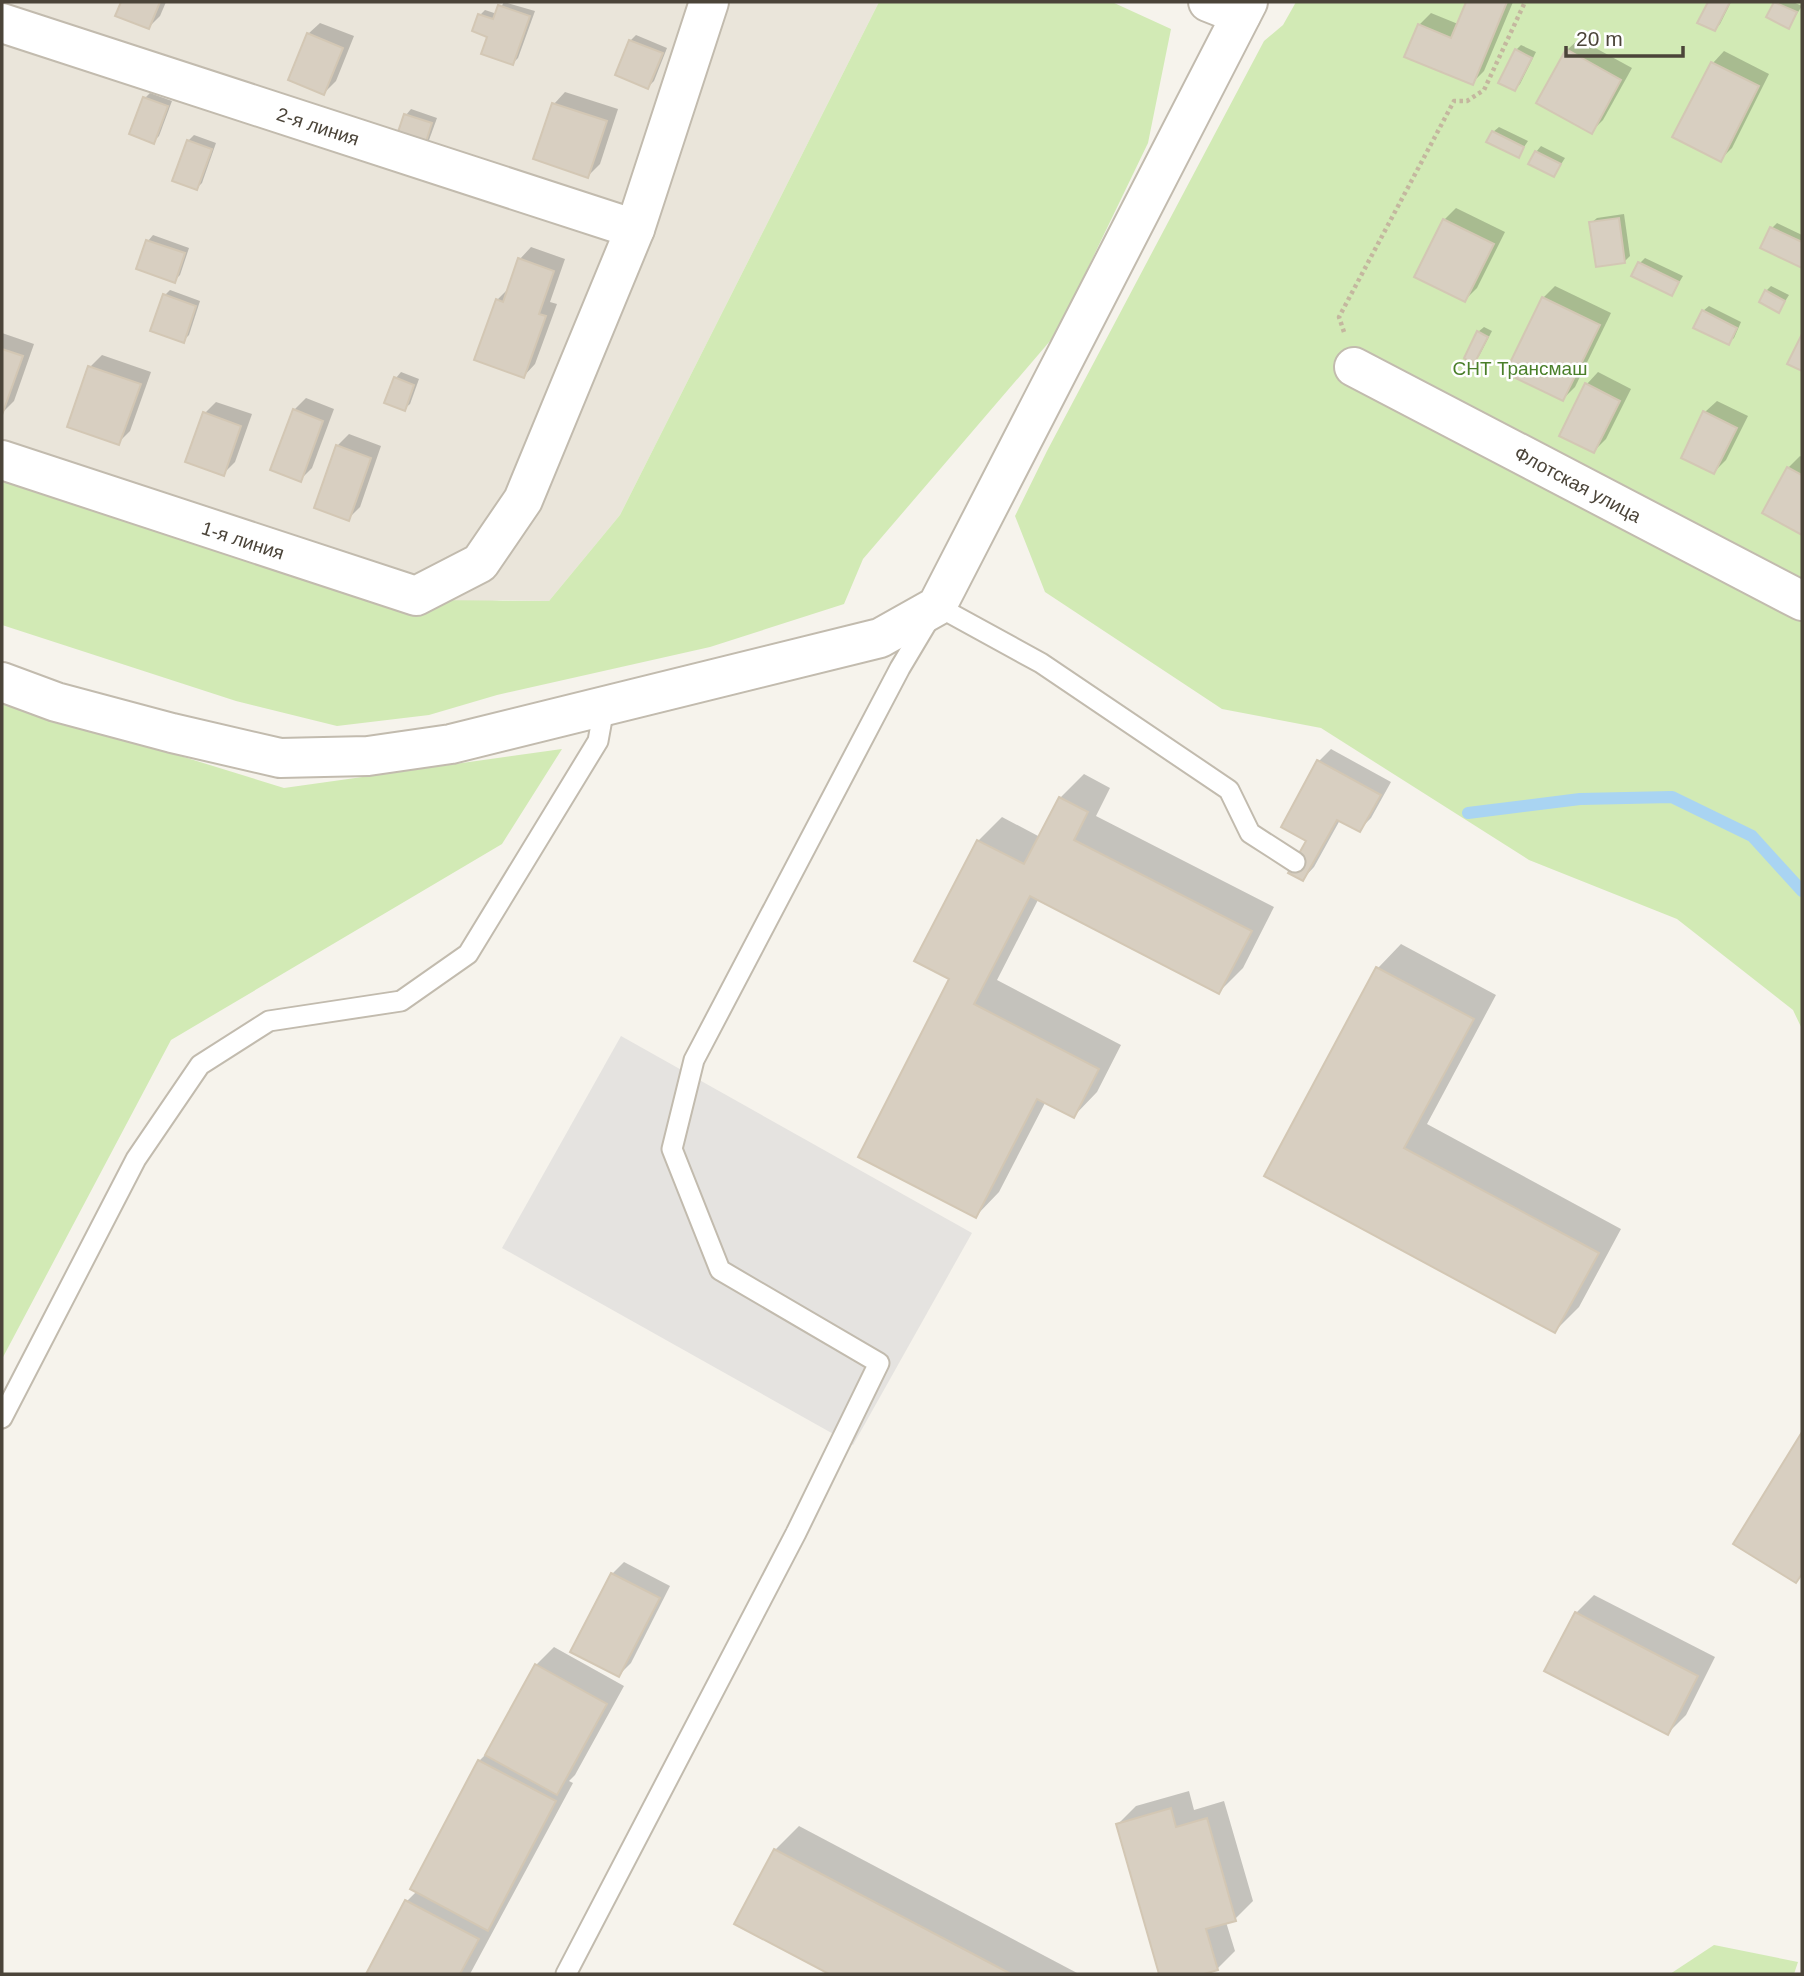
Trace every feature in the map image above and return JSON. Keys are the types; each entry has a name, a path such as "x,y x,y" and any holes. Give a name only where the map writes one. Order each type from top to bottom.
{"street":[{"path":"635,229 709,2"},
{"path":"2,682 56,702 280,758 368,756 451,744 880,638 937,606 1232,6"},
{"name":"2-я линия","path":"2,23 635,229"},
{"name":"1-я линия","path":"2,460 416,596 480,563 523,500 635,229"},
{"name":"Флотская улица","path":"1354,367 1802,601"}],"lane":[{"path":"566,1974 802,1521 879,1363 720,1270 672,1149 694,1060 900,668 937,606 1041,663 1229,790 1250,833 1295,862"},
{"path":"2,1418 136,1159 200,1065 269,1021 401,1001 468,954 598,741 604,708"}],"path":[{"path":"1354,367 1339,317 1454,101 1467,101 1483,90 1525,2"}],"shaded area":[{"path":"2,2 879,2 620,515 549,601 502,600 393,611 2,482"},
{"path":"621,1036 972,1233 853,1445 502,1248"}],"green space":[{"path":"879,2 1112,2 1171,29 1148,143 1056,334 863,559 844,604 710,647 497,695 429,715 337,726 236,701 2,625 2,476 429,600 549,601 620,515"},
{"name":"СНТ Трансмаш","path":"1296,2 1802,2 1802,1029 1793,1010 1677,919 1529,860 1321,728 1222,709 1045,592 1015,516 1264,41 1283,25"},
{"path":"2,697 116,736 284,788 562,749 502,844 171,1040 2,1359"},
{"path":"1714,1945 1798,1962 1794,1974 1670,1974"}],"building":[{"path":"121,2 160,2 149,29 115,16"},
{"path":"1466,2 1507,2 1473,85 1404,57 1418,24 1451,38"},
{"path":"1708,2 1730,2 1715,31 1697,23"},
{"path":"1774,2 1797,12 1789,29 1766,17"},
{"path":"498,5 530,16 513,65 481,54 487,37 472,31 478,14 493,19"},
{"path":"307,33 343,48 324,95 288,80"},
{"path":"629,40 663,53 648,89 615,75"},
{"path":"1515,49 1532,58 1515,91 1498,83"},
{"path":"1566,49 1621,80 1592,134 1536,103"},
{"path":"1711,62 1759,86 1721,162 1672,137"},
{"path":"143,97 168,106 154,144 129,134"},
{"path":"552,103 607,121 588,178 533,159"},
{"path":"404,114 432,123 424,148 396,138"},
{"path":"1492,131 1524,147 1519,158 1486,142"},
{"path":"187,140 212,149 197,190 172,181"},
{"path":"1535,151 1561,164 1554,177 1528,164"},
{"path":"1619,218 1625,263 1596,267 1589,222"},
{"path":"1443,219 1494,244 1465,302 1414,277"},
{"path":"1770,227 1802,242 1802,268 1760,248"},
{"path":"146,240 185,253 175,283 136,269"},
{"path":"518,258 554,271 539,314 546,316 524,378 474,360 496,299 503,302"},
{"path":"1638,262 1679,282 1672,296 1631,276"},
{"path":"1765,290 1785,301 1779,313 1759,302"},
{"path":"163,294 196,306 184,343 150,331"},
{"path":"1542,297 1600,325 1563,401 1505,373"},
{"path":"1702,310 1737,328 1729,345 1693,328"},
{"path":"1477,331 1488,337 1474,364 1464,358"},
{"path":"1802,334 1802,371 1787,364"},
{"path":"2,349 23,356 2,415"},
{"path":"88,366 141,384 119,445 67,427"},
{"path":"394,377 414,385 405,411 384,403"},
{"path":"1585,383 1620,401 1594,453 1559,436"},
{"path":"293,409 323,421 301,482 270,470"},
{"path":"1703,411 1737,428 1714,474 1681,458"},
{"path":"203,412 241,426 224,476 185,462"},
{"path":"336,445 371,458 349,521 314,508"},
{"path":"1787,467 1802,475 1802,535 1762,513"},
{"path":"1317,760 1381,795 1360,832 1337,820 1303,881 1288,873 1306,841 1281,827"},
{"path":"1059,797 1088,812 1074,840 1252,931 1219,994 1030,896 974,1004 1099,1069 1074,1118 1037,1099 976,1218 858,1157 949,979 914,961 977,840 1024,864"},
{"path":"1376,967 1474,1019 1404,1148 1599,1253 1555,1333 1264,1176"},
{"path":"1802,1432 1802,1574 1796,1583 1733,1544"},
{"path":"611,1573 660,1598 619,1677 570,1652"},
{"path":"1575,1612 1698,1676 1668,1735 1544,1671"},
{"path":"535,1664 607,1704 557,1795 485,1755"},
{"path":"478,1760 556,1801 488,1931 410,1889"},
{"path":"1171,1808 1176,1827 1207,1818 1236,1921 1206,1929 1218,1970 1204,1974 1159,1974 1116,1824"},
{"path":"774,1849 1011,1974 829,1974 734,1924"},
{"path":"405,1900 479,1939 460,1974 366,1974"}],"waterway":[{"path":"1468,813 1580,799 1672,797 1752,836 1802,891"}]}
